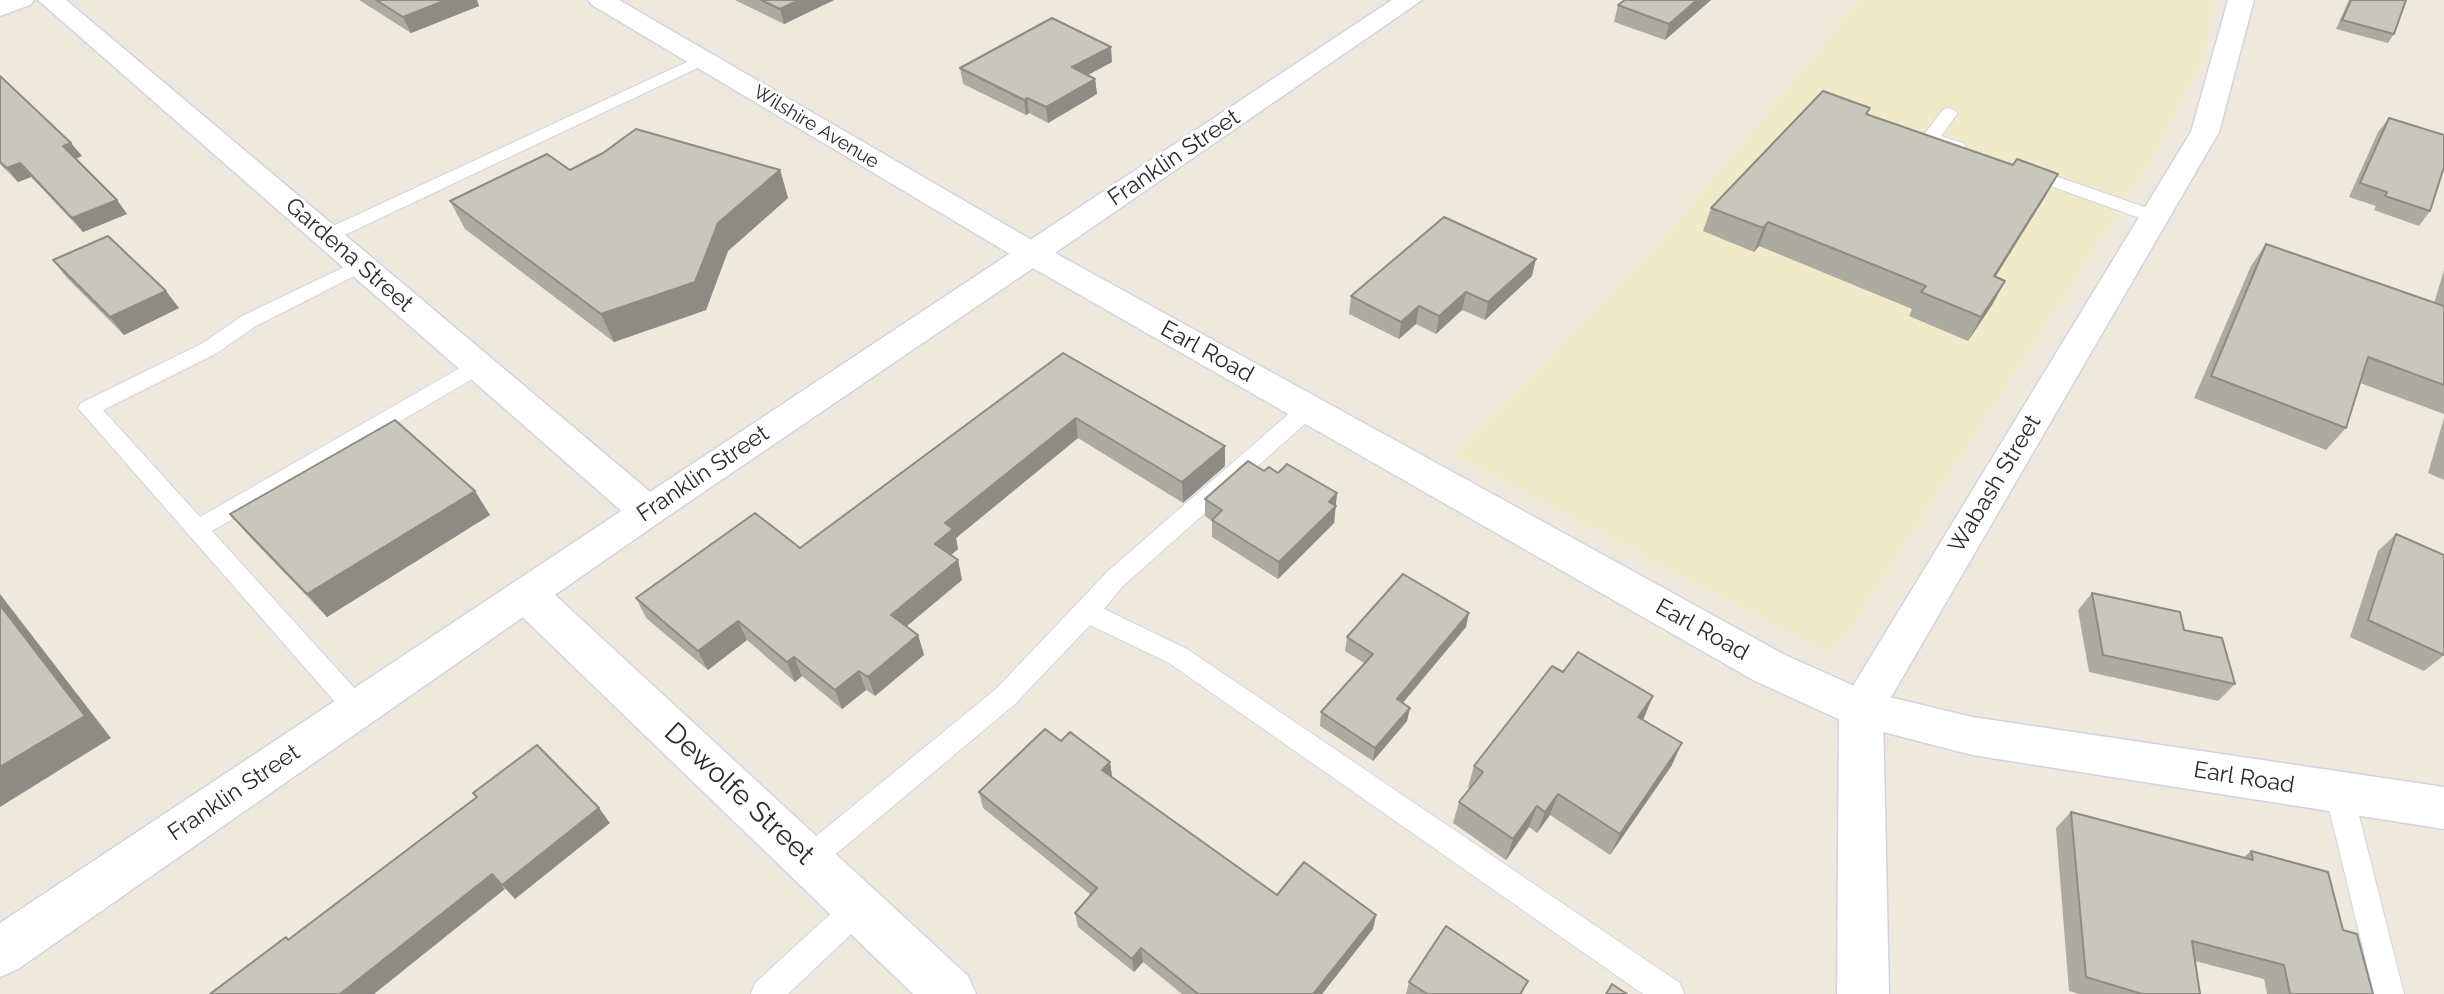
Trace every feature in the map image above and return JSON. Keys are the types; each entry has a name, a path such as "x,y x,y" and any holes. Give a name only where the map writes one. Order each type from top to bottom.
{"street":[{"path":"0,8 21,0"},
{"name":"Gardena Street","path":"51,0 648,511"},
{"name":"Wilshire Avenue","path":"601,0 1031,253"},
{"name":"Franklin Street","path":"0,952 648,511 1409,0"},
{"name":"Wabash Street","path":"1861,709 2205,132 2241,0"},
{"name":"Earl Road","path":"1031,253 1770,668 1861,709 1972,736 2444,808"},
{"name":"Dewolfe Street","path":"527,595 950,994"},
{"path":"1861,709 1863,994"}],"lane":[{"path":"327,236 702,60"},
{"path":"1950,113 1930,138 1970,152"},
{"path":"2010,166 2155,217"},
{"path":"358,710 89,408 210,348 248,321 361,265"},
{"path":"197,529 479,366"},
{"path":"808,860 1006,696 1115,579 1308,409"},
{"path":"1087,612 1178,656 1669,994"},
{"path":"2339,792 2389,994"},
{"path":"766,994 859,908"}],"shaded area":[{"path":"1859,0 2214,0 2204,59 2154,157 1841,644 1827,653 1455,456 1657,246"}],"building":[{"path":"376,0 446,0 403,17"},
{"path":"761,0 799,0 780,9"},
{"path":"1625,0 1697,0 1669,24 1618,5"},
{"path":"2351,0 2406,0 2394,34 2342,20"},
{"path":"1052,18 1111,47 1072,67 1095,79 1046,107 1027,98 1024,100 960,68"},
{"path":"0,76 71,143 63,146 117,200 72,218 20,163 7,168 0,162"},
{"path":"1823,91 1870,108 1866,114 2013,165 2017,159 2058,174 1994,276 2005,281 1981,317 1921,292 1926,286 1768,222 1763,228 1711,208"},
{"path":"2389,118 2444,135 2444,167 2430,211 2385,196 2387,192 2360,183"},
{"path":"636,129 780,170 718,223 695,282 601,314 450,201 547,154 570,170 603,153"},
{"path":"1444,217 1536,259 1488,302 1466,292 1439,316 1419,306 1401,322 1351,296"},
{"path":"108,236 166,291 110,317 53,260"},
{"path":"2266,244 2444,306 2444,385 2368,357 2346,428 2211,376"},
{"path":"1063,353 1225,446 1182,482 1076,418 945,523 953,529 935,544 958,560 891,615 918,635 868,677 859,671 835,690 794,657 787,662 738,621 698,651 636,598 755,513 800,548"},
{"path":"395,420 475,491 307,594 230,514"},
{"path":"1248,461 1264,471 1269,467 1278,473 1287,464 1337,493 1329,502 1336,506 1279,562 1212,520 1222,510 1205,499"},
{"path":"2396,534 2444,555 2444,655 2368,620"},
{"path":"1403,574 1469,613 1397,699 1410,708 1375,748 1321,712 1373,654 1347,637"},
{"path":"2092,593 2180,612 2184,630 2222,638 2235,684 2103,655"},
{"path":"0,605 85,716 0,767"},
{"path":"1578,652 1653,696 1638,717 1682,743 1620,834 1558,794 1545,812 1537,806 1513,839 1459,802 1483,772 1474,766 1552,666 1563,672"},
{"path":"1045,729 1061,741 1070,732 1110,762 1102,770 1277,895 1304,862 1376,915 1313,994 1198,994 1141,948 1132,959 1075,913 1097,888 979,792"},
{"path":"537,745 599,808 502,885 492,874 340,994 210,994 286,937 288,940 477,797 473,793"},
{"path":"2071,812 2253,860 2251,851 2328,872 2343,930 2357,934 2373,994 2290,994 2284,965 2192,941 2200,994 2142,994 2086,977"},
{"path":"1446,926 1528,981 1520,994 1427,994 1409,982"},
{"path":"1612,984 1627,994 1606,994"}]}
